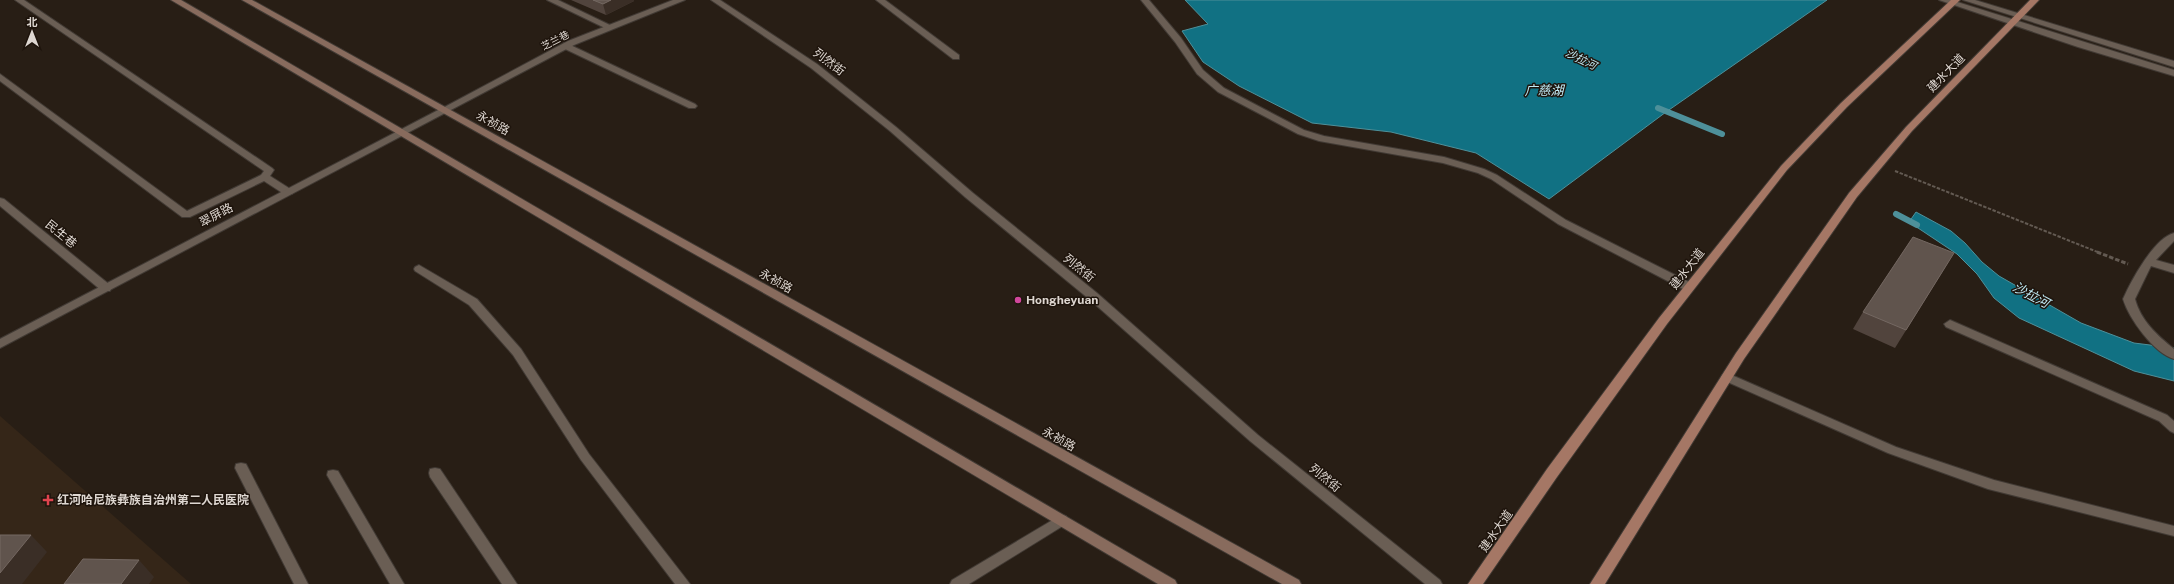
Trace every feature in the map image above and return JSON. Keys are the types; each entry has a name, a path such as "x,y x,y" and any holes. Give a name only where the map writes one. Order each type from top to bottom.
{"main road":[{"path":"175,0 1170,584"},
{"name":"永祯路","path":"246,0 1294,584"},
{"name":"建水大道","path":"1597,584 1727,377 1853,195 1909,129 2035,0"},
{"name":"建水大道","path":"1475,584 1556,466 1689,287 1784,168 1844,104 1950,1"}],"street":[{"path":"0,77 186,215 265,176 269,170 19,0"},
{"path":"551,0 610,27"},
{"name":"芝兰巷","path":"444,110 566,46 610,27 681,0"},
{"name":"列然街","path":"715,0 814,66 893,129 969,195 1093,296 1254,438 1435,584"},
{"path":"880,0 956,57"},
{"path":"1145,0 1178,40 1200,72 1221,90 1301,132 1322,139 1444,160 1481,171 1494,177 1542,210 1578,232 1689,287"},
{"path":"1967,0 2015,20 2174,73"},
{"path":"1950,1 2174,64"},
{"path":"566,46 692,106"},
{"name":"翠屏路","path":"0,344 444,110"},
{"path":"265,176 288,192"},
{"name":"民生巷","path":"0,201 106,288"},
{"path":"2174,236 2154,255 2146,266 2129,299 2130,306 2137,318 2157,341 2174,355"},
{"path":"2146,266 2174,269"},
{"path":"419,269 473,302 517,352 585,457 683,584"},
{"path":"1950,324 2169,416 2174,428"},
{"path":"1727,377 1892,450 1993,485 2174,531"},
{"path":"241,468 301,584"},
{"path":"435,473 510,584"},
{"path":"334,475 398,584"},
{"path":"957,584 1061,520"}],"path":[{"path":"1879,165 2146,266"}],"shaded area":[{"name":"红河哈尼族彝族自治州第二人民医院","path":"0,416 191,584 0,584"}],"water":[{"name":"广慈湖","path":"1185,0 1827,0 1666,112 1549,199 1476,153 1391,132 1312,123 1239,86 1203,62 1182,31 1208,24"},
{"path":"1916,212 1951,231 1965,243 1982,262 1999,276 2081,323 2134,343 2174,348 2174,381 2134,371 2019,318 1994,298 1977,274 1957,254 1909,222"}],"building":[{"path":"593,0 611,0 603,4"},
{"path":"1913,237 1954,253 1906,330 1863,312"},
{"path":"0,535 31,535 0,573"},
{"path":"83,559 139,560 121,584 64,584"}],"waterway":[{"name":"沙拉河","path":"1658,108 1722,134"},
{"name":"沙拉河","path":"1896,214 1917,225"}],"place":[{"name":"Hongheyuan","path":"1018,300"},
{"name":"红河哈尼族彝族自治州第二人民医院","path":"48,500"}]}
